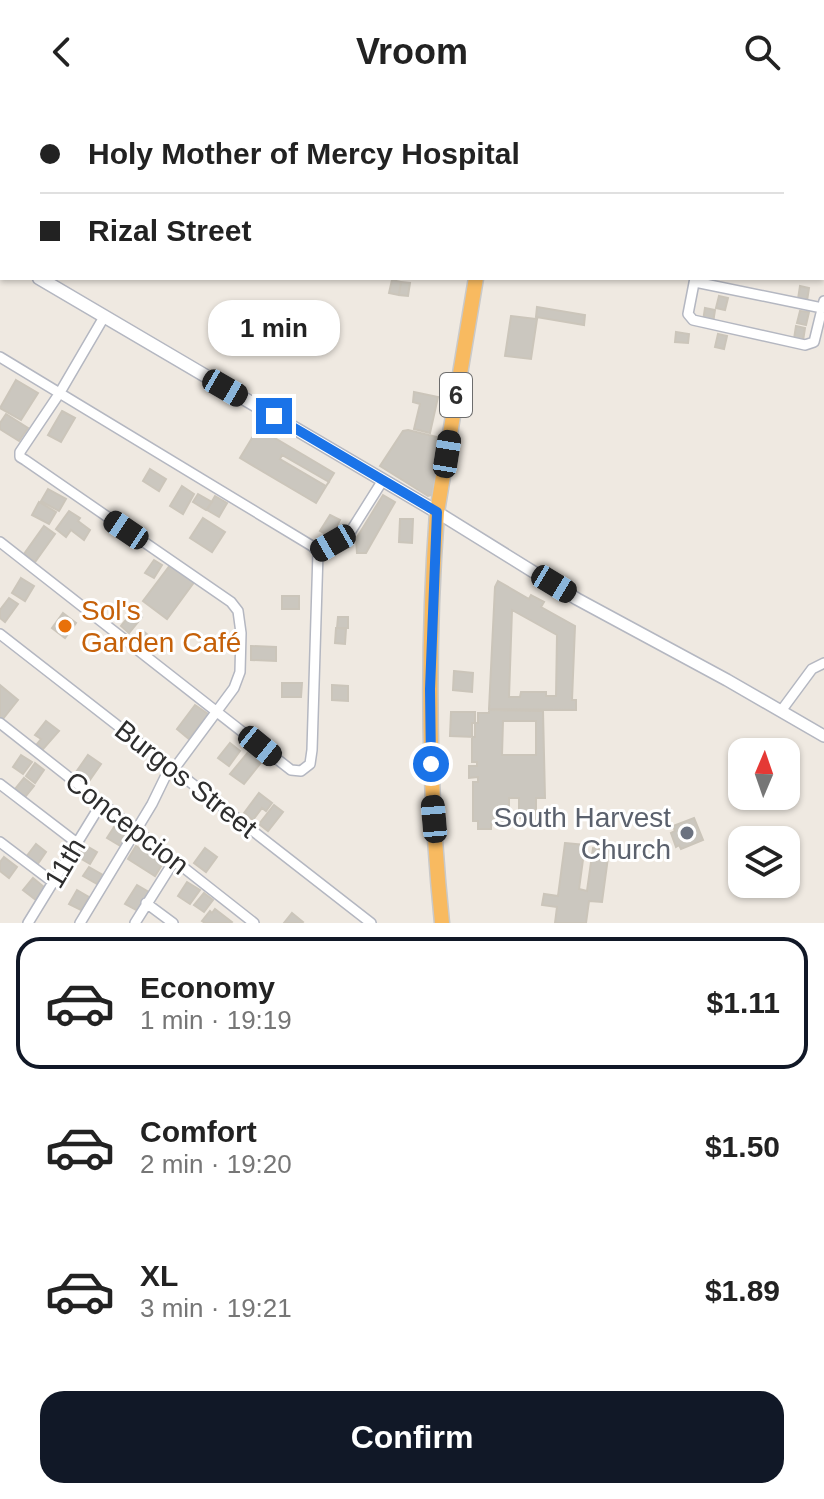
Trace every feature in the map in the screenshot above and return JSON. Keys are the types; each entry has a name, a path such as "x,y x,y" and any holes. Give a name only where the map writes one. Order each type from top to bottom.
{"highway":[{"name":"6","path":"442,923 431,789 430,689 437,512 476,280"}],"main road":[{"path":"42,280 437,512"}],"street":[{"path":"695,280 823,305 814,342 805,345 693,320 688,314 695,280"},
{"path":"80,923 172,768 234,688 240,672 241,633 238,611 231,602 20,457 20,452 59,394 104,317"},
{"path":"0,357 318,552 310,764 301,771 291,770 0,542"},
{"path":"318,552 349,534 383,480"},
{"path":"437,512 577,599 824,736"},
{"name":"Burgos Street","path":"0,634 371,923"},
{"path":"781,711 812,669 824,663"},
{"name":"Concepcion","path":"0,723 254,923"},
{"path":"0,784 77,843"},
{"name":"11th","path":"28,923 101,804"},
{"path":"0,842 54,883"},
{"path":"135,923 174,861"},
{"path":"146,903 173,923"}],"building":[{"path":"392,280 401,282 399,295 389,293"},
{"path":"401,282 410,283 408,296 399,295"},
{"path":"800,286 809,288 807,301 798,299"},
{"path":"719,296 728,298 725,310 716,308"},
{"path":"537,307 585,315 584,325 536,317"},
{"path":"705,308 715,310 713,323 703,321"},
{"path":"800,311 809,312 806,325 797,323"},
{"path":"511,316 537,319 531,359 505,356"},
{"path":"796,326 805,328 803,341 794,339"},
{"path":"676,332 689,334 688,343 675,342"},
{"path":"718,334 727,336 724,349 715,347"},
{"path":"16,380 38,393 21,420 0,408"},
{"path":"414,392 438,397 430,433 414,429 420,404 413,402"},
{"path":"62,411 75,418 61,442 48,435"},
{"path":"6,414 28,428 19,441 0,429"},
{"path":"258,428 334,473 329,482 282,455 280,459 327,485 316,503 240,458"},
{"path":"403,431 441,438 432,495 428,496 380,466"},
{"path":"150,469 166,479 159,491 143,481"},
{"path":"182,486 194,494 183,514 170,506"},
{"path":"48,489 66,499 59,511 41,501"},
{"path":"198,494 212,502 206,510 193,502"},
{"path":"383,495 395,502 366,553 357,553 356,539"},
{"path":"215,496 227,503 219,517 207,510"},
{"path":"39,502 56,512 49,524 32,515"},
{"path":"69,511 90,530 84,540 71,530 66,537 56,529"},
{"path":"330,515 340,520 331,537 320,531"},
{"path":"203,518 225,532 212,552 190,538"},
{"path":"400,519 413,519 412,543 399,542"},
{"path":"44,526 55,534 35,562 24,554"},
{"path":"154,560 162,565 154,578 145,573"},
{"path":"171,564 195,581 167,619 143,601"},
{"path":"21,578 34,586 25,601 12,593"},
{"path":"498,581 529,599 531,595 544,602 541,607 575,626 572,700 576,700 576,710 489,709 495,587","holes":["512,610 557,635 556,696 546,696 546,692 521,692 520,697 509,697"]},
{"path":"282,596 299,596 299,609 282,609"},
{"path":"9,598 18,604 5,622 0,618 0,610"},
{"path":"134,610 142,617 129,633 121,626"},
{"path":"63,613 76,623 65,638 52,628"},
{"path":"338,617 348,617 348,628 337,628"},
{"path":"336,628 346,629 345,644 335,643"},
{"path":"142,630 155,641 149,648 136,636"},
{"path":"251,646 276,647 276,661 251,660"},
{"path":"454,671 473,673 472,692 453,690"},
{"path":"282,683 302,683 301,697 282,697"},
{"path":"0,685 18,700 2,720 0,718"},
{"path":"332,685 348,686 348,701 332,700"},
{"path":"195,705 208,714 189,739 177,729"},
{"path":"489,710 543,711 545,798 536,798 536,819 519,818 519,798 509,798 509,825 491,824 491,829 478,829 478,821 473,821 473,782 478,782 478,777 469,778 469,766 477,766 477,762 472,762 472,723 478,723 478,713 489,713","holes":["503,721 536,721 536,755 502,755"]},
{"path":"451,712 475,712 475,737 450,736"},
{"path":"46,721 59,731 43,749 37,744 41,739 35,735"},
{"path":"230,743 240,751 229,766 218,758"},
{"path":"250,750 263,760 244,784 230,774"},
{"path":"21,755 32,762 23,774 13,767"},
{"path":"88,755 101,764 87,784 74,775"},
{"path":"35,763 44,770 35,783 26,776"},
{"path":"24,778 34,786 25,797 15,789"},
{"path":"259,793 272,803 266,811 262,808 253,820 244,813"},
{"path":"274,805 283,812 268,831 259,824"},
{"path":"694,818 703,840 681,849 679,845 676,847 671,833 675,831 673,826"},
{"path":"114,827 129,836 122,847 107,838"},
{"path":"565,843 585,845 579,889 587,891 593,848 609,850 602,902 589,901 586,923 555,923 557,907 542,905 544,894 558,896"},
{"path":"36,844 46,852 37,865 26,857"},
{"path":"85,845 97,852 90,864 78,857"},
{"path":"136,846 163,863 155,876 128,859"},
{"path":"205,848 217,857 206,872 194,863"},
{"path":"4,857 17,867 9,878 0,871 0,862"},
{"path":"89,867 103,875 97,884 83,876"},
{"path":"33,878 45,888 36,900 23,890"},
{"path":"187,882 200,890 190,904 178,896"},
{"path":"137,885 149,892 138,911 125,904"},
{"path":"77,890 89,897 81,910 69,904"},
{"path":"204,893 213,900 204,912 194,905"},
{"path":"215,909 232,922 202,921"},
{"path":"292,913 303,922 284,923"}],"place":[{"name":"Sol's Garden Café","path":"65,626"},
{"name":"South Harvest Church","path":"687,833"}],"route":[{"path":"274,416 437,512 430,689 431,764"}]}
